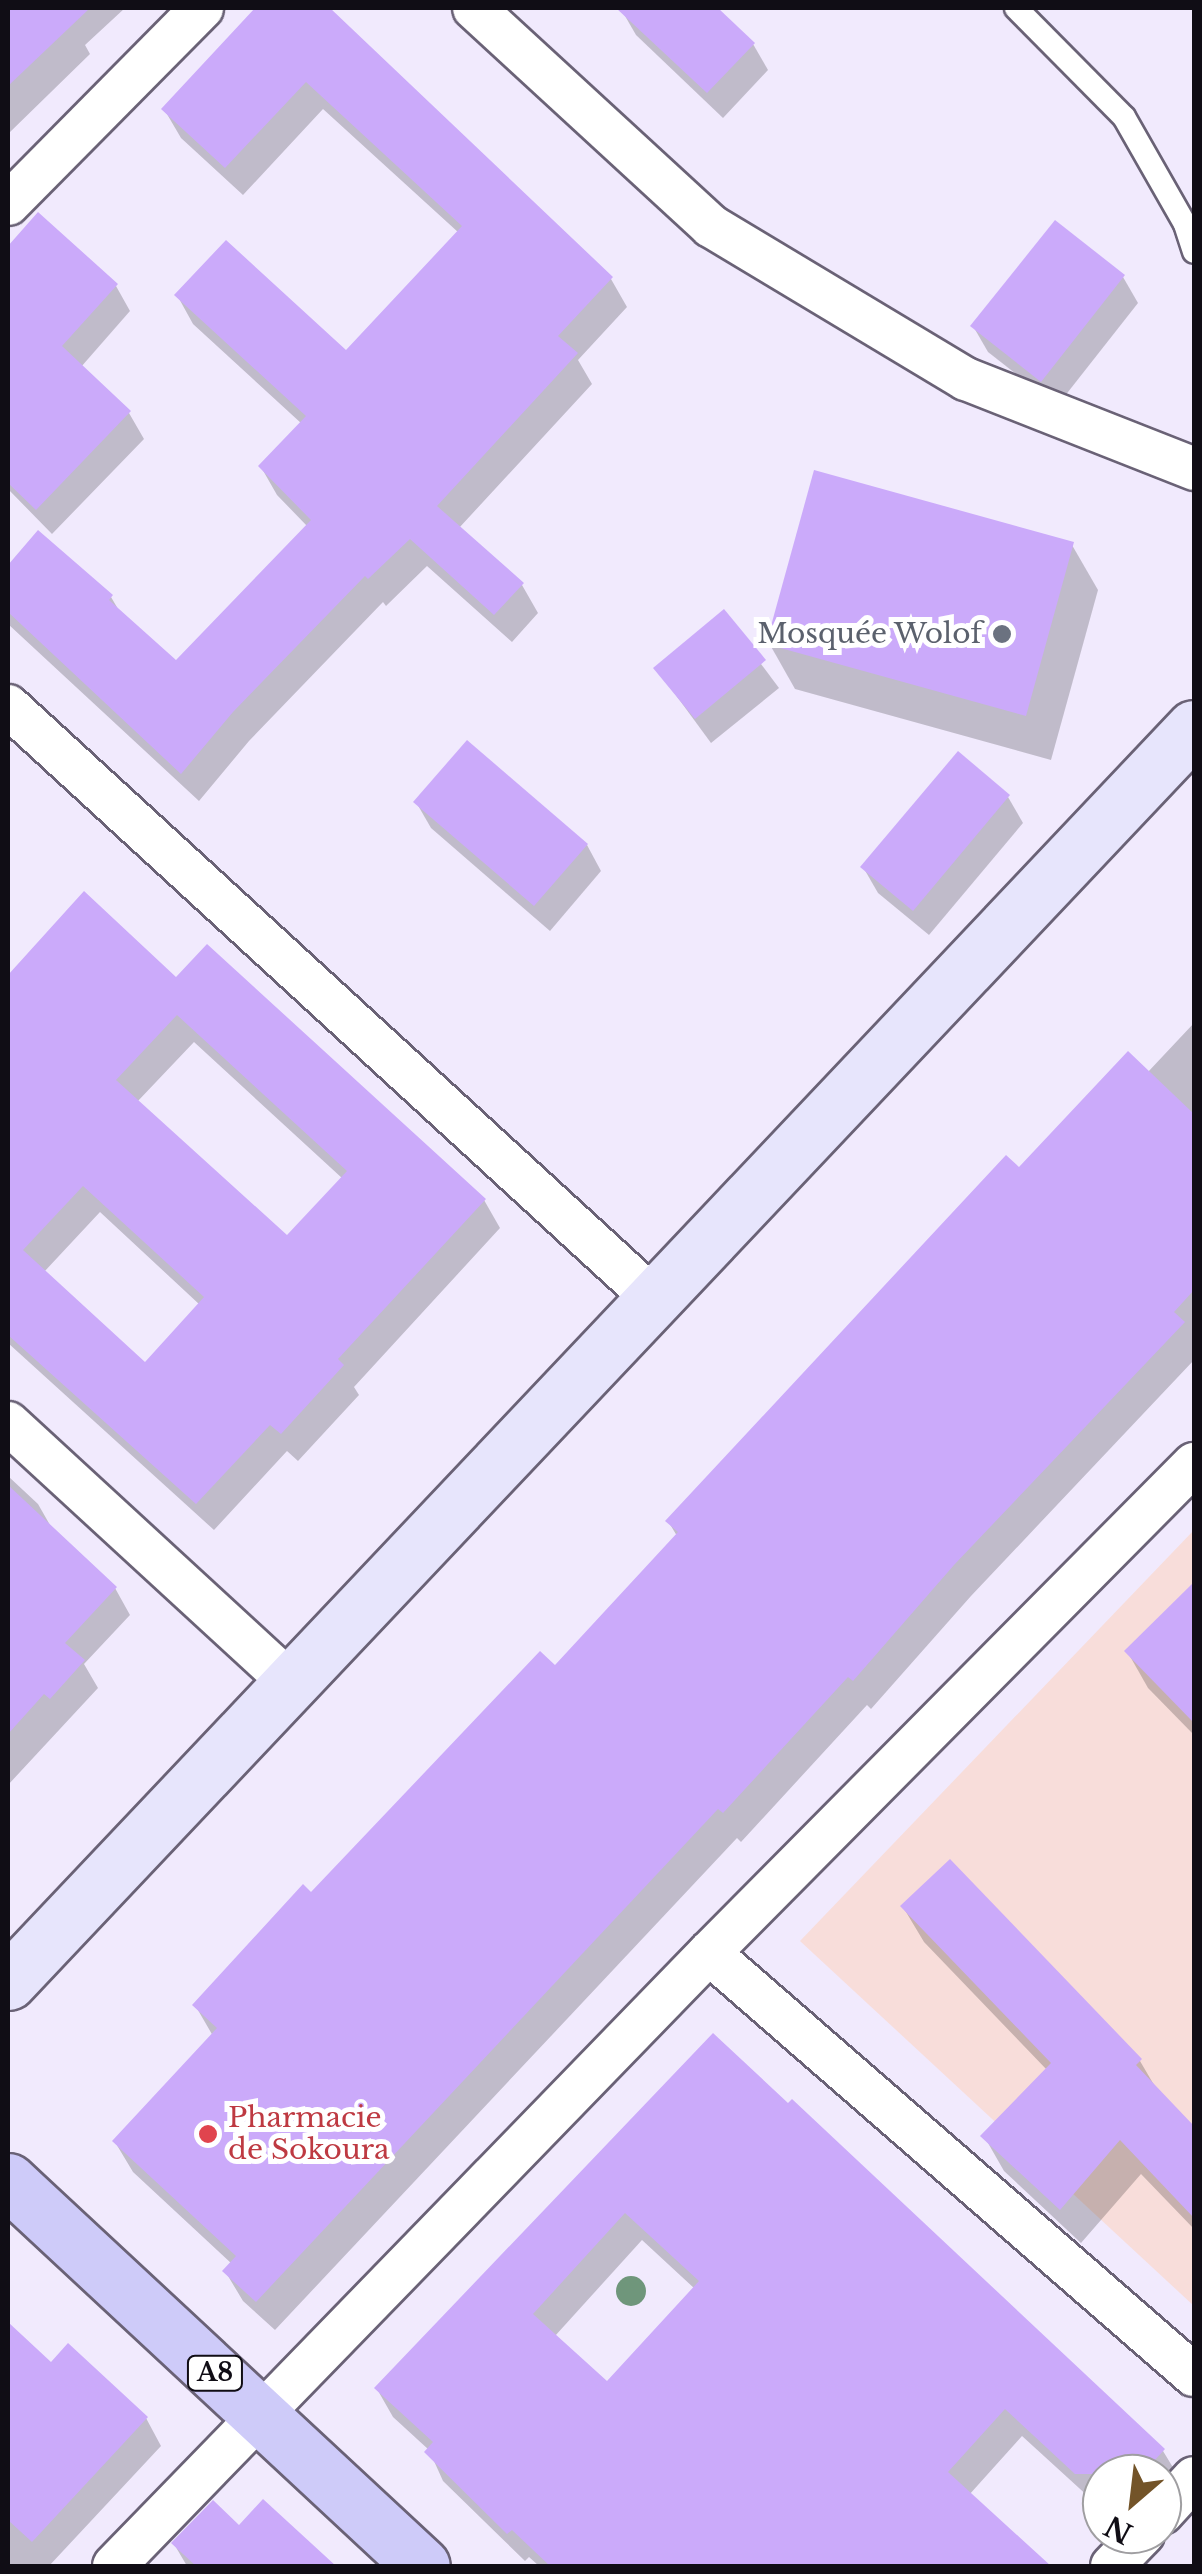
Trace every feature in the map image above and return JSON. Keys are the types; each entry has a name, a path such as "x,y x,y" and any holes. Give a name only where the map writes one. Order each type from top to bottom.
{"main road":[{"name":"A8","path":"8,2181 422,2566"}],"street":[{"path":"8,204 202,8"},
{"path":"474,8 712,226 966,380 1194,469"},
{"path":"8,706 654,1299"},
{"path":"8,1982 1194,728"},
{"path":"8,1424 291,1682"},
{"path":"114,2566 709,1952 1194,1464"},
{"path":"709,1952 1194,2375"}],"lane":[{"path":"1016,8 1124,117 1184,224 1194,252"}],"shaded area":[{"path":"1194,1530 1194,2306 800,1941"}],"building":[{"path":"8,8 90,8 8,86"},
{"path":"255,8 330,8 613,277 558,336 578,353 437,506 524,583 494,615 410,539 368,579 365,576 233,712 181,774 8,612 8,565 38,530 113,595 109,600 176,660 311,520 258,466 306,416 174,295 226,240 346,350 462,226 306,82 225,168 161,109"},
{"path":"616,8 718,8 755,43 707,93"},
{"path":"38,212 118,284 62,346 131,411 36,510 8,483 8,246"},
{"path":"1055,220 1125,275 1041,382 970,326"},
{"path":"814,470 1074,542 1026,716 766,644"},
{"path":"724,609 766,660 695,719 653,668"},
{"path":"467,740 588,844 534,906 413,802"},
{"path":"958,751 1010,795 913,911 860,867"},
{"path":"84,891 176,977 207,944 486,1199 338,1359 344,1365 281,1434 270,1425 196,1504 8,1335 8,975","holes":["177,1015 347,1171 287,1235 116,1080","83,1186 204,1297 145,1362 23,1250"]},
{"path":"1128,1051 1194,1114 1194,1290 1174,1312 1185,1322 954,1565 853,1681 848,1677 723,1813 718,1809 256,2302 222,2271 236,2256 112,2141 217,2028 192,2005 303,1884 311,1892 540,1651 555,1665 678,1532 665,1521 1006,1155 1019,1167"},
{"path":"8,1485 117,1587 65,1643 85,1660 50,1699 44,1694 8,1734"},
{"path":"1194,1582 1194,1723 1124,1651"},
{"path":"950,1859 1142,2059 1136,2065 1194,2126 1194,2218 1120,2140 1060,2210 980,2136 1051,2063 900,1906"},
{"path":"713,2033 788,2103 792,2099 1165,2449 1160,2454 1082,2454 1082,2474 1075,2474 1005,2409 948,2472 1051,2566 550,2566 512,2530 507,2534 424,2452 433,2442 374,2388","holes":["625,2213 699,2281 607,2381 533,2314"]},
{"path":"8,2322 51,2362 68,2343 148,2417 32,2542 8,2520"},
{"path":"263,2499 336,2566 196,2566 171,2543 213,2500 239,2525"}],"place":[{"name":"Mosquée Wolof","path":"1002,634"},
{"name":"Pharmacie de Sokoura","path":"208,2134"}]}
